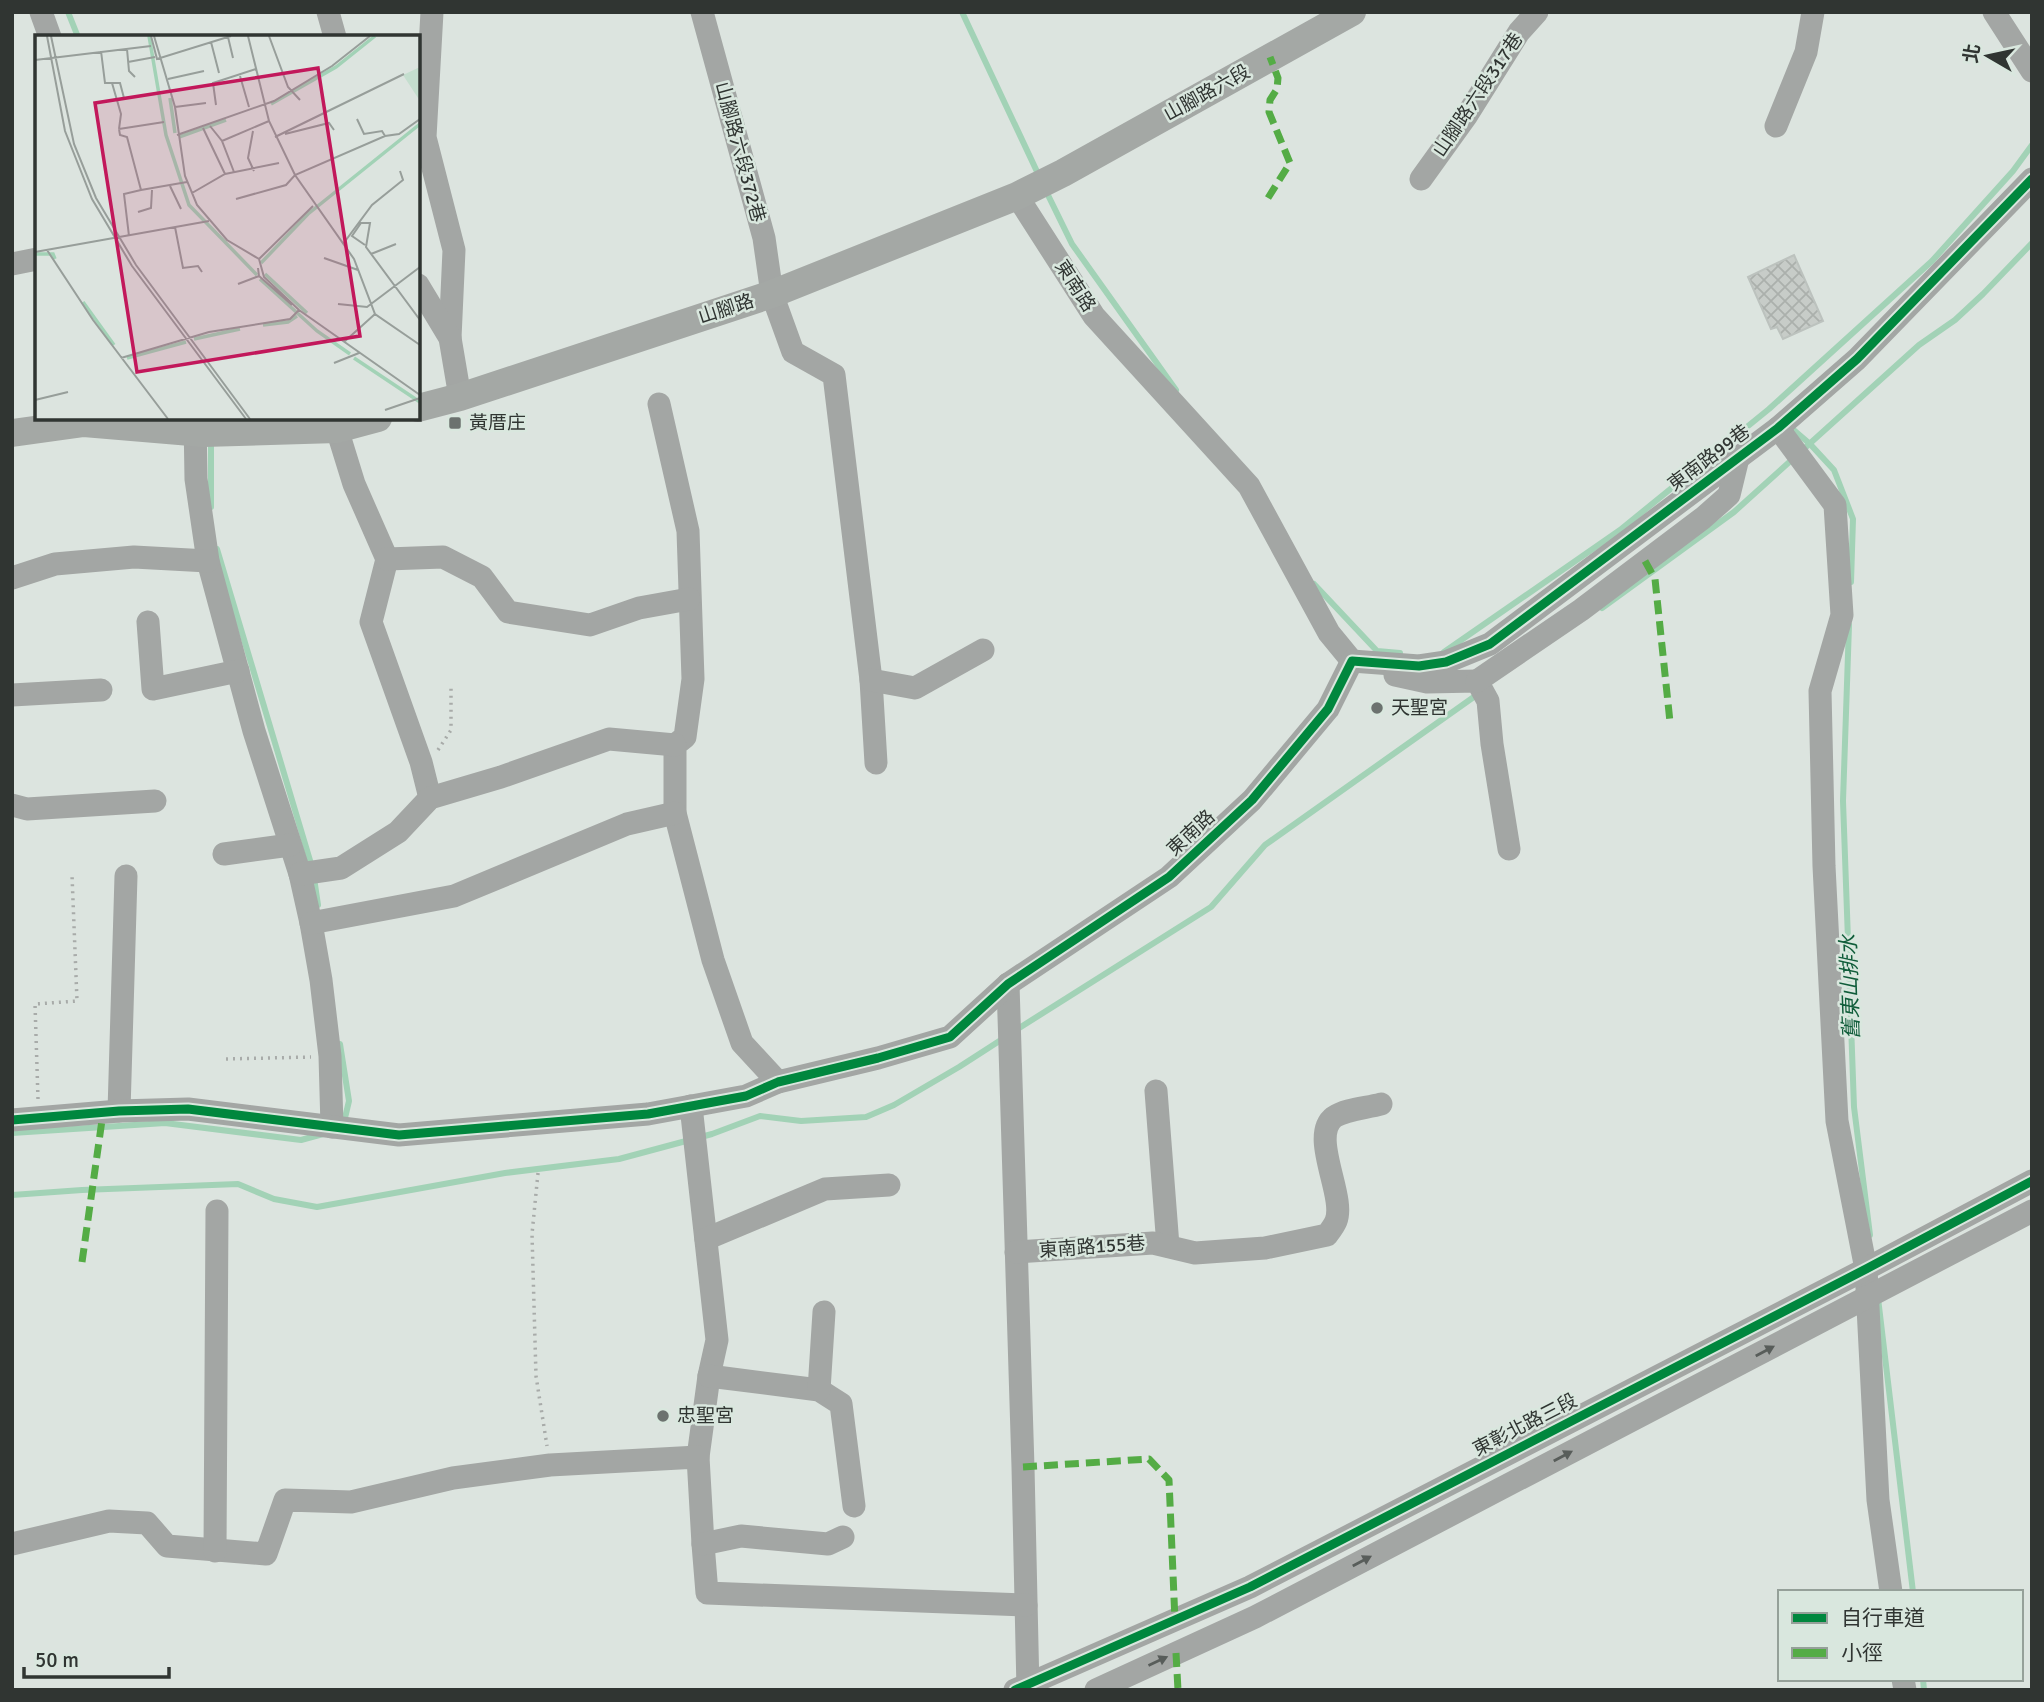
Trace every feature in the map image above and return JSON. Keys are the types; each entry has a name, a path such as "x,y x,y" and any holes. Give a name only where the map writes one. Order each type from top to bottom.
{"main road":[{"name":"山腳路六段","path":"1022,193 1063,173 1340,14"},
{"name":"山腳路","path":"420,407 460,397 772,294 1022,193"},
{"path":"12,433 84,423 205,429 337,429 371,420"}],"street":[{"path":"41,12 49,35"},
{"path":"328,12 334,35"},
{"path":"432,12 425,137 454,250 450,338 460,397"},
{"name":"山腳路六段372巷","path":"702,12 764,238 772,294 793,352 834,375 872,680"},
{"name":"山腳路六段317巷","path":"1422,179 1467,115 1518,32 1537,12"},
{"path":"1776,126 1806,51 1813,12"},
{"path":"1994,12 2032,71"},
{"name":"東南路99巷","path":"1352,661 1419,666 1446,662 1490,645 1777,428 1857,359 2032,179"},
{"name":"東南路","path":"12,1120 119,1111 188,1109 399,1135 648,1114 746,1096 778,1082 950,1037 1008,984 1170,877 1252,800 1328,709 1352,661 1329,633 1249,486 1094,316 1022,193"},
{"path":"12,264 35,260"},
{"path":"420,288 450,338"},
{"path":"300,874 341,868 398,832 430,798 501,777 609,739 675,745 685,737 693,679 688,531 659,404"},
{"path":"1777,428 1835,505 1842,615 1820,691 1824,866 1837,1121 1866,1269 1878,1500 1891,1590"},
{"path":"205,429 196,479 208,561 254,731 300,874 321,980 340,1128"},
{"path":"337,429 354,484 387,559 371,622 421,762 430,798"},
{"path":"1352,661 1417,681 1477,681 1581,610 1703,518 1729,495 1738,458"},
{"path":"387,559 443,557 482,577 508,612 590,625 639,608 690,598"},
{"path":"12,578 55,564 134,558 208,561"},
{"path":"148,622 153,689 238,671"},
{"path":"876,763 872,680 915,688 983,650"},
{"path":"1477,681 1488,701 1509,849"},
{"path":"12,695 101,690"},
{"path":"675,745 675,813 713,960 742,1043 778,1082"},
{"path":"12,805 27,809 155,801"},
{"path":"311,923 454,896 627,824 675,813"},
{"path":"224,854 290,845"},
{"path":"119,1111 126,876"},
{"path":"1008,984 1026,1605 1024,1688"},
{"path":"1156,1091 1168,1246"},
{"name":"東南路155巷","path":"1016,1252 1153,1243 1195,1253 1253,1249 1327,1235 1337,1220 1336,1198 1327,1151 1327,1124 1337,1115 1381,1104"},
{"path":"691,1106 717,1340 709,1376 698,1457 707,1593 1026,1605"},
{"name":"東彰北路三段","path":"1024,1688 1250,1587 2032,1181"},
{"path":"706,1239 825,1189 889,1185"},
{"path":"215,1551 217,1211"},
{"path":"1096,1690 1255,1616 2032,1211"},
{"path":"819,1390 824,1312"},
{"path":"709,1376 819,1390 841,1404 854,1506"},
{"path":"12,1544 110,1521 147,1523 167,1546 266,1554 285,1500 351,1502 453,1478 550,1465 698,1457"},
{"path":"703,1544 741,1536 828,1544 843,1537"}],"path":[{"path":"421,762 441,748 451,730 451,686"},
{"path":"39,1118 35,1004 77,1001 72,875"},
{"path":"226,1059 330,1056"},
{"path":"538,1173 532,1234 536,1376 550,1465"}],"building":[{"path":"1794,255 1823,321 1783,339 1777,327 1771,329 1748,277"}],"waterway":[{"path":"68,12 77,35"},
{"path":"962,12 1040,178"},
{"path":"1444,652 1620,530 1769,409 1932,261 2013,171 2032,145"},
{"path":"1046,191 1072,244 1176,390"},
{"path":"1602,608 1734,512 1919,345 1955,320 2032,243"},
{"name":"舊東山排水","path":"1789,426 1834,470 1853,519 1851,582"},
{"path":"211,441 211,507"},
{"path":"217,549 312,867"},
{"path":"1314,584 1377,651 1400,653"},
{"name":"舊東山排水","path":"1849,625 1843,801 1854,1107 1870,1235"},
{"path":"1016,1030 1211,907 1265,845 1478,694"},
{"path":"314,878 318,905"},
{"path":"12,1195 238,1184 274,1199 317,1207 505,1173 619,1159 712,1134 760,1116 801,1121 866,1117 894,1105 1004,1038"},
{"path":"340,1044 349,1101 344,1122"},
{"path":"12,1133 165,1123 301,1140 323,1134"},
{"name":"舊東山排水","path":"1878,1298 1913,1590"},
{"name":"舊東山排水","path":"1923,1681 1924,1690"}],"marked path":[{"path":"1268,198 1290,163 1269,112 1270,100 1277,89 1278,78 1270,57"},
{"path":"1645,561 1655,579 1670,722"},
{"path":"82,1262 103,1113"},
{"path":"1023,1467 1149,1459 1169,1480 1175,1621"},
{"path":"1176,1653 1178,1690"}],"cycle path":[{"path":"12,1120 119,1111 188,1109 399,1135 648,1114 746,1096 778,1082 950,1037 1008,984 1169,877 1252,800 1328,709 1352,661 1419,666 1446,662 1490,644 1778,428 1857,359 2032,179"},
{"path":"1015,1690 1250,1587 2032,1181"}],"place":[{"name":"黃厝庄","path":"455,423"},
{"name":"天聖宮","path":"1377,708"},
{"name":"忠聖宮","path":"663,1416"}]}
